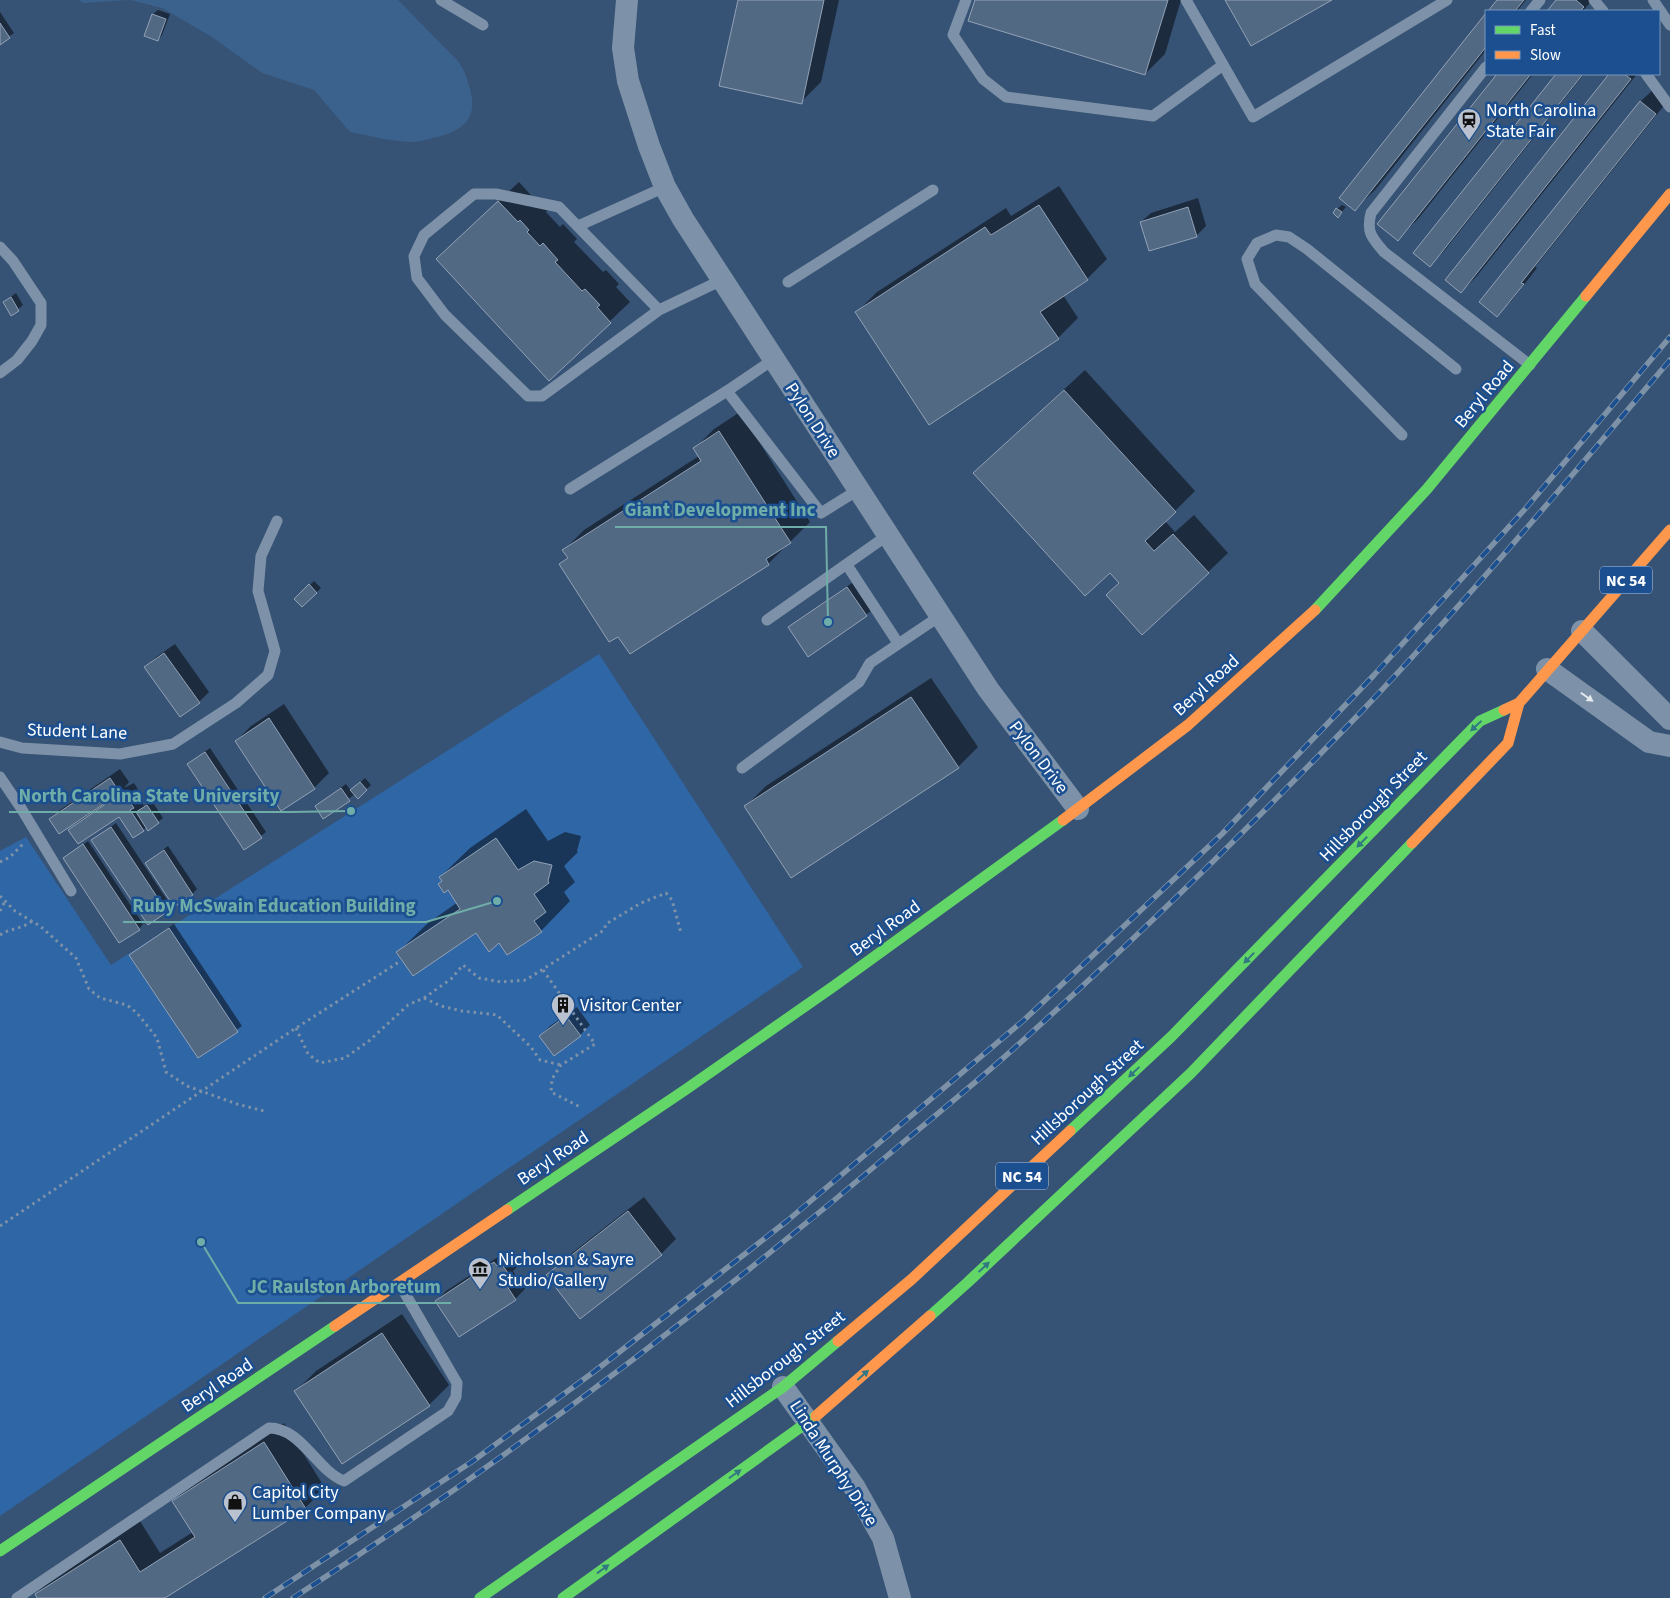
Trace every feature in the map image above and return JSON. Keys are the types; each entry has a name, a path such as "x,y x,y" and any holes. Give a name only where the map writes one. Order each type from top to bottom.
{"main road":[{"name":"Beryl Road","path":"0,1551 685,1090 834,986 1078,809 1188,725 1311,614 1427,489 1670,194"},
{"name":"Hillsborough Street","path":"563,1598 810,1422 967,1283 1191,1073 1508,743 1519,703 1670,530"},
{"name":"Hillsborough Street","path":"480,1598 783,1387 912,1279 1172,1037 1480,721 1519,703"}],"street":[{"name":"Pylon Drive","path":"627,0 623,48 628,81 665,188 722,280 988,689 1078,809"},
{"path":"1582,631 1670,719"},
{"path":"1547,669 1649,742 1670,746"},
{"name":"Linda Murphy Drive","path":"783,1387 810,1422 855,1488 883,1538 900,1598"}],"lane":[{"path":"441,0 484,25"},
{"path":"966,0 953,35 983,79 1006,97 1153,116 1223,65"},
{"path":"1186,0 1253,117 1446,0"},
{"path":"1532,10 1540,0"},
{"path":"1594,0 1602,10"},
{"path":"1660,11 1670,25"},
{"path":"1485,68 1371,213 1368,224 1372,237 1384,252 1530,365"},
{"path":"1647,75 1670,107"},
{"path":"578,226 665,188"},
{"path":"788,282 933,190"},
{"path":"659,310 558,207 496,194 474,194 424,235 414,256 417,278 445,316 528,396 542,396 659,310 722,280"},
{"path":"1402,435 1255,284 1248,259 1257,243 1276,235 1289,237 1308,249 1456,369"},
{"path":"0,247 13,262 41,303 41,325 32,341 17,360 0,373"},
{"path":"570,489 727,391 774,359"},
{"path":"727,391 820,512 858,490"},
{"name":"Student Lane","path":"0,742 22,748 120,754 173,744 236,703 268,675 275,652 258,591 261,556 277,521"},
{"path":"767,620 888,536"},
{"path":"847,565 898,643"},
{"path":"742,768 860,682 870,662 940,616"},
{"path":"0,777 71,891"},
{"path":"18,1598 269,1428 280,1428 293,1436 335,1478 344,1481 448,1411 456,1398 457,1383 399,1283"}],"path":[{"path":"0,862 10,857 26,841"},
{"path":"296,1028 308,1054 320,1063 345,1058 370,1040 408,1006 424,998 451,979 463,964 479,978 501,982 526,980 604,930 606,924 641,903 666,893 672,900 680,933"},
{"path":"0,896 15,911 60,942 76,958 89,989 100,998 127,1005 148,1024 157,1038 166,1072 187,1086 237,1104 264,1111"},
{"path":"0,910 5,901"},
{"path":"0,935 21,928 32,921"},
{"path":"0,1226 296,1028 399,962"},
{"path":"543,970 595,1044 562,1065 552,1080 551,1092 582,1108"},
{"path":"424,998 441,1006 462,1011 496,1015 531,1047 540,1060 562,1065"}],"shaded area":[{"path":"79,0 130,0 83,3"},
{"path":"130,0 398,0 458,61 467,78 470,89 472,109 470,117 452,132 416,142 395,141 350,132 314,90 262,73 212,37 162,8"},
{"path":"599,654 803,967 0,1516 0,851 26,837 111,965"}],"building":[{"path":"738,0 824,0 802,104 719,86"},
{"path":"975,0 1168,0 1145,75 968,21"},
{"path":"1225,0 1332,0 1251,46"},
{"path":"1497,0 1524,0 1516,10 1489,10"},
{"path":"1556,0 1576,0 1584,7 1581,10 1548,10"},
{"path":"152,14 166,19 158,41 144,36"},
{"path":"1485,14 1485,48 1355,211 1339,198"},
{"path":"0,23 10,38 0,45"},
{"path":"1496,75 1530,75 1398,241 1377,224"},
{"path":"1555,75 1582,75 1430,267 1413,253"},
{"path":"1608,75 1625,75 1631,79 1461,293 1445,280"},
{"path":"1640,101 1656,114 1521,283 1524,284 1497,317 1479,302"},
{"path":"498,201 518,222 520,220 529,230 527,232 540,246 543,243 558,260 555,262 582,291 585,289 600,305 597,307 611,323 549,381 436,259"},
{"path":"1039,205 1088,280 1040,312 1059,339 929,425 855,312 985,227 991,235"},
{"path":"1188,207 1197,237 1149,251 1140,222"},
{"path":"1336,208 1342,212 1338,218 1333,213"},
{"path":"11,297 19,311 11,316 3,302"},
{"path":"1064,390 1176,512 1145,541 1154,551 1173,534 1209,573 1142,635 1106,595 1119,583 1110,573 1085,596 973,473"},
{"path":"719,431 791,543 766,559 769,565 630,654 618,637 609,642 559,564 568,558 562,550 701,461 693,448"},
{"path":"309,584 317,593 302,607 294,599"},
{"path":"847,587 867,616 808,657 788,627"},
{"path":"164,653 200,703 180,717 144,667"},
{"path":"911,697 959,768 791,878 744,806"},
{"path":"269,718 315,789 281,811 235,741"},
{"path":"205,752 262,838 244,850 187,764"},
{"path":"110,778 120,793 59,834 49,819"},
{"path":"360,782 367,790 358,799 350,790"},
{"path":"341,788 350,801 323,819 315,806"},
{"path":"123,792 134,808 130,810 144,831 133,838 119,817 78,844 68,830"},
{"path":"147,805 159,823 148,831 136,812"},
{"path":"111,827 167,912 148,925 91,840"},
{"path":"496,838 518,870 534,861 552,865 549,883 534,894 546,912 534,921 542,932 507,955 499,943 489,952 476,933 413,976 396,952 460,909 448,890 444,893 438,884 442,881 439,877"},
{"path":"83,844 140,930 119,943 63,858"},
{"path":"164,850 193,895 174,907 145,863"},
{"path":"169,928 238,1032 198,1058 129,955"},
{"name":"Visitor Center","path":"566,1016 581,1036 554,1056 539,1036"},
{"path":"628,1211 662,1255 580,1319 546,1275"},
{"name":"Nicholson & Sayre Studio/Gallery","path":"494,1262 497,1266 501,1263 510,1276 503,1280 516,1300 459,1337 435,1301"},
{"path":"382,1333 430,1406 342,1464 294,1391"},
{"name":"Capitol City Lumber Company","path":"264,1442 306,1509 165,1598 37,1598 35,1594 120,1540 140,1572 195,1537 172,1501"}],"railway":[{"path":"265,1598 473,1461 595,1371 787,1221 1024,1020 1222,834 1374,675 1526,508 1670,337"},
{"path":"293,1598 452,1491 607,1379 758,1262 1006,1056 1194,880 1362,711 1480,582 1670,360"}],"traffic: fast":[{"path":"1315,610 1427,489 1586,296"},
{"path":"1070,1131 1171,1037 1480,721 1504,710"},
{"path":"507,1210 685,1090 834,986 1063,820"},
{"path":"930,1316 1191,1073 1412,843"},
{"path":"0,1551 335,1326"},
{"path":"480,1598 783,1387 838,1341"},
{"path":"563,1598 816,1416"}],"traffic: slow":[{"path":"1586,296 1670,194"},
{"path":"1504,710 1519,703 1670,530"},
{"path":"1063,820 1188,725 1315,610"},
{"path":"1412,843 1508,743 1519,703"},
{"path":"838,1341 912,1279 1070,1131"},
{"path":"335,1326 507,1210"},
{"path":"816,1416 930,1316"}],"place":[{"name":"North Carolina State Fair","path":"1469,141"},
{"name":"Giant Development Inc","path":"828,622"},
{"name":"North Carolina State University","path":"351,811"},
{"name":"Ruby McSwain Education Building","path":"497,901"},
{"name":"Visitor Center","path":"563,1026"},
{"name":"JC Raulston Arboretum","path":"201,1242"},
{"name":"Nicholson & Sayre Studio/Gallery","path":"480,1290"},
{"name":"Capitol City Lumber Company","path":"235,1523"}]}
